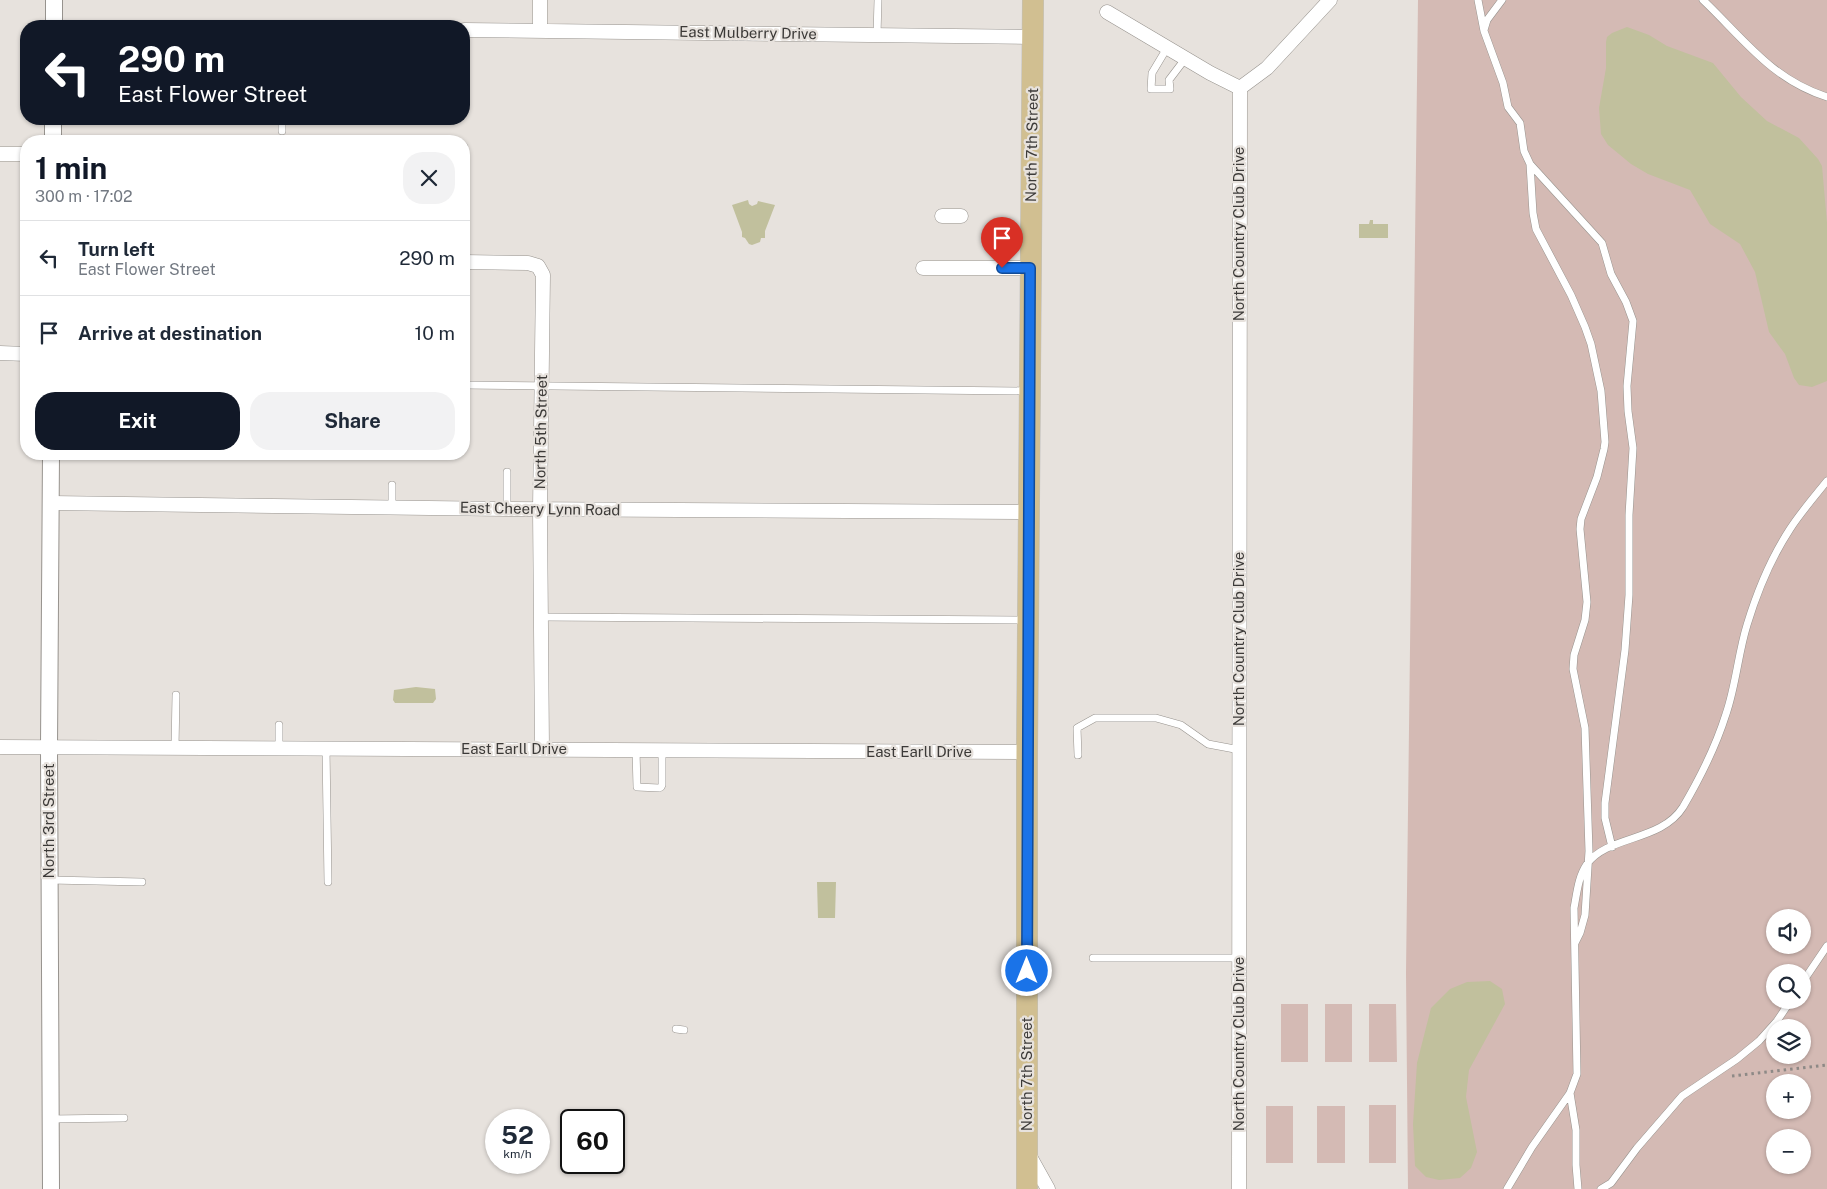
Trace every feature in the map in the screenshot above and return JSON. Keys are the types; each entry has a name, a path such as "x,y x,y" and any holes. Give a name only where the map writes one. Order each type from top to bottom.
{"main road":[{"name":"North 7th Street","path":"1027,1189 1027,752 1033,0"}],"street":[{"path":"54,0 54,20"},
{"path":"540,0 540,30"},
{"path":"1107,12 1185,59 1240,88 1267,68 1330,0"},
{"name":"East Mulberry Drive","path":"470,30 1032,37"},
{"name":"North Country Club Drive","path":"1239,1189 1240,88"},
{"path":"0,154 20,154"},
{"path":"942,216 961,216"},
{"name":"North 5th Street","path":"470,262 528,263 538,266 543,275 540,509 542,749"},
{"path":"923,268 1030,268"},
{"path":"0,353 20,354"},
{"name":"North 3rd Street","path":"50,1189 49,748 51,460"},
{"name":"East Cheery Lynn Road","path":"51,503 507,509 1029,512"},
{"name":"East Earll Drive","path":"0,747 1027,752"},
{"path":"1027,1151 1048,1189"}],"lane":[{"path":"877,34 878,0"},
{"path":"1478,0 1484,31 1504,83 1508,107 1520,123 1524,151 1530,164 1602,243 1611,274 1626,302 1633,321 1627,386 1633,448 1629,515 1629,595 1625,650 1604,809 1612,847"},
{"path":"1484,31 1487,20 1502,0"},
{"path":"1703,0 1747,46 1780,75 1799,86 1827,97"},
{"path":"1167,48 1152,73 1151,89 1170,89 1169,80 1185,59"},
{"path":"282,125 282,131"},
{"path":"1530,164 1533,213 1536,229 1571,295 1591,344 1601,391 1605,436 1603,459 1581,519 1580,529 1587,602 1585,620 1573,663 1585,728 1589,851 1585,915 1575,943"},
{"path":"470,385 1030,391"},
{"path":"507,472 507,509"},
{"path":"1507,1189 1532,1147 1570,1093 1577,1074 1574,908 1579,881 1587,864 1597,855 1612,847 1654,831 1671,821 1682,808 1709,756 1726,714 1746,626 1768,568 1790,527 1827,481"},
{"path":"392,485 392,507"},
{"path":"541,617 1028,620"},
{"path":"175,748 176,695"},
{"path":"1078,755 1077,728 1095,718 1156,718 1181,725 1208,744 1240,750"},
{"path":"279,725 279,748"},
{"path":"326,748 328,882"},
{"path":"636,750 637,787 659,788 662,785 662,750"},
{"path":"1589,851 1597,855"},
{"path":"50,880 142,882"},
{"path":"1811,970 1827,946"},
{"path":"1093,958 1240,958"},
{"path":"1601,1189 1609,1186 1637,1148 1682,1096 1737,1059 1759,1041 1785,1009"},
{"path":"676,1029 684,1030"},
{"path":"1570,1093 1576,1130 1578,1189"},
{"path":"50,1119 124,1118"}],"path":[{"path":"1728,1077 1827,1065"}],"shaded area":[{"path":"1418,0 1827,0 1827,1189 1408,1189 1406,973"},
{"path":"1627,27 1649,35 1667,46 1713,63 1741,97 1767,121 1799,138 1822,166 1827,223 1827,381 1812,387 1799,385 1794,378 1785,354 1769,332 1755,272 1740,244 1710,224 1690,190 1648,174 1631,164 1608,145 1601,134 1599,108 1606,68 1607,37"},
{"path":"748,200 752,206 757,204 758,201 775,205 765,231 765,238 761,238 760,242 752,245 742,237 732,205"},
{"path":"1370,220 1373,220 1373,224 1388,224 1388,238 1359,238 1359,224 1369,224"},
{"path":"416,687 435,689 436,699 433,703 395,703 393,700 394,690"},
{"path":"817,882 836,882 835,918 818,918"},
{"path":"1490,981 1502,989 1505,1004 1469,1070 1466,1097 1477,1152 1471,1168 1460,1178 1439,1180 1426,1177 1415,1166 1413,1124 1417,1063 1431,1008 1450,989 1467,982"},
{"path":"1281,1004 1308,1004 1308,1062 1281,1062"},
{"path":"1325,1004 1352,1004 1352,1062 1325,1062"},
{"path":"1369,1004 1396,1004 1397,1062 1369,1062"},
{"path":"1369,1105 1396,1105 1396,1163 1369,1163"},
{"path":"1266,1106 1293,1106 1293,1163 1266,1163"},
{"path":"1317,1106 1345,1106 1345,1163 1317,1163"}],"route":[{"path":"1002,268 1030,268 1027,971"}]}
